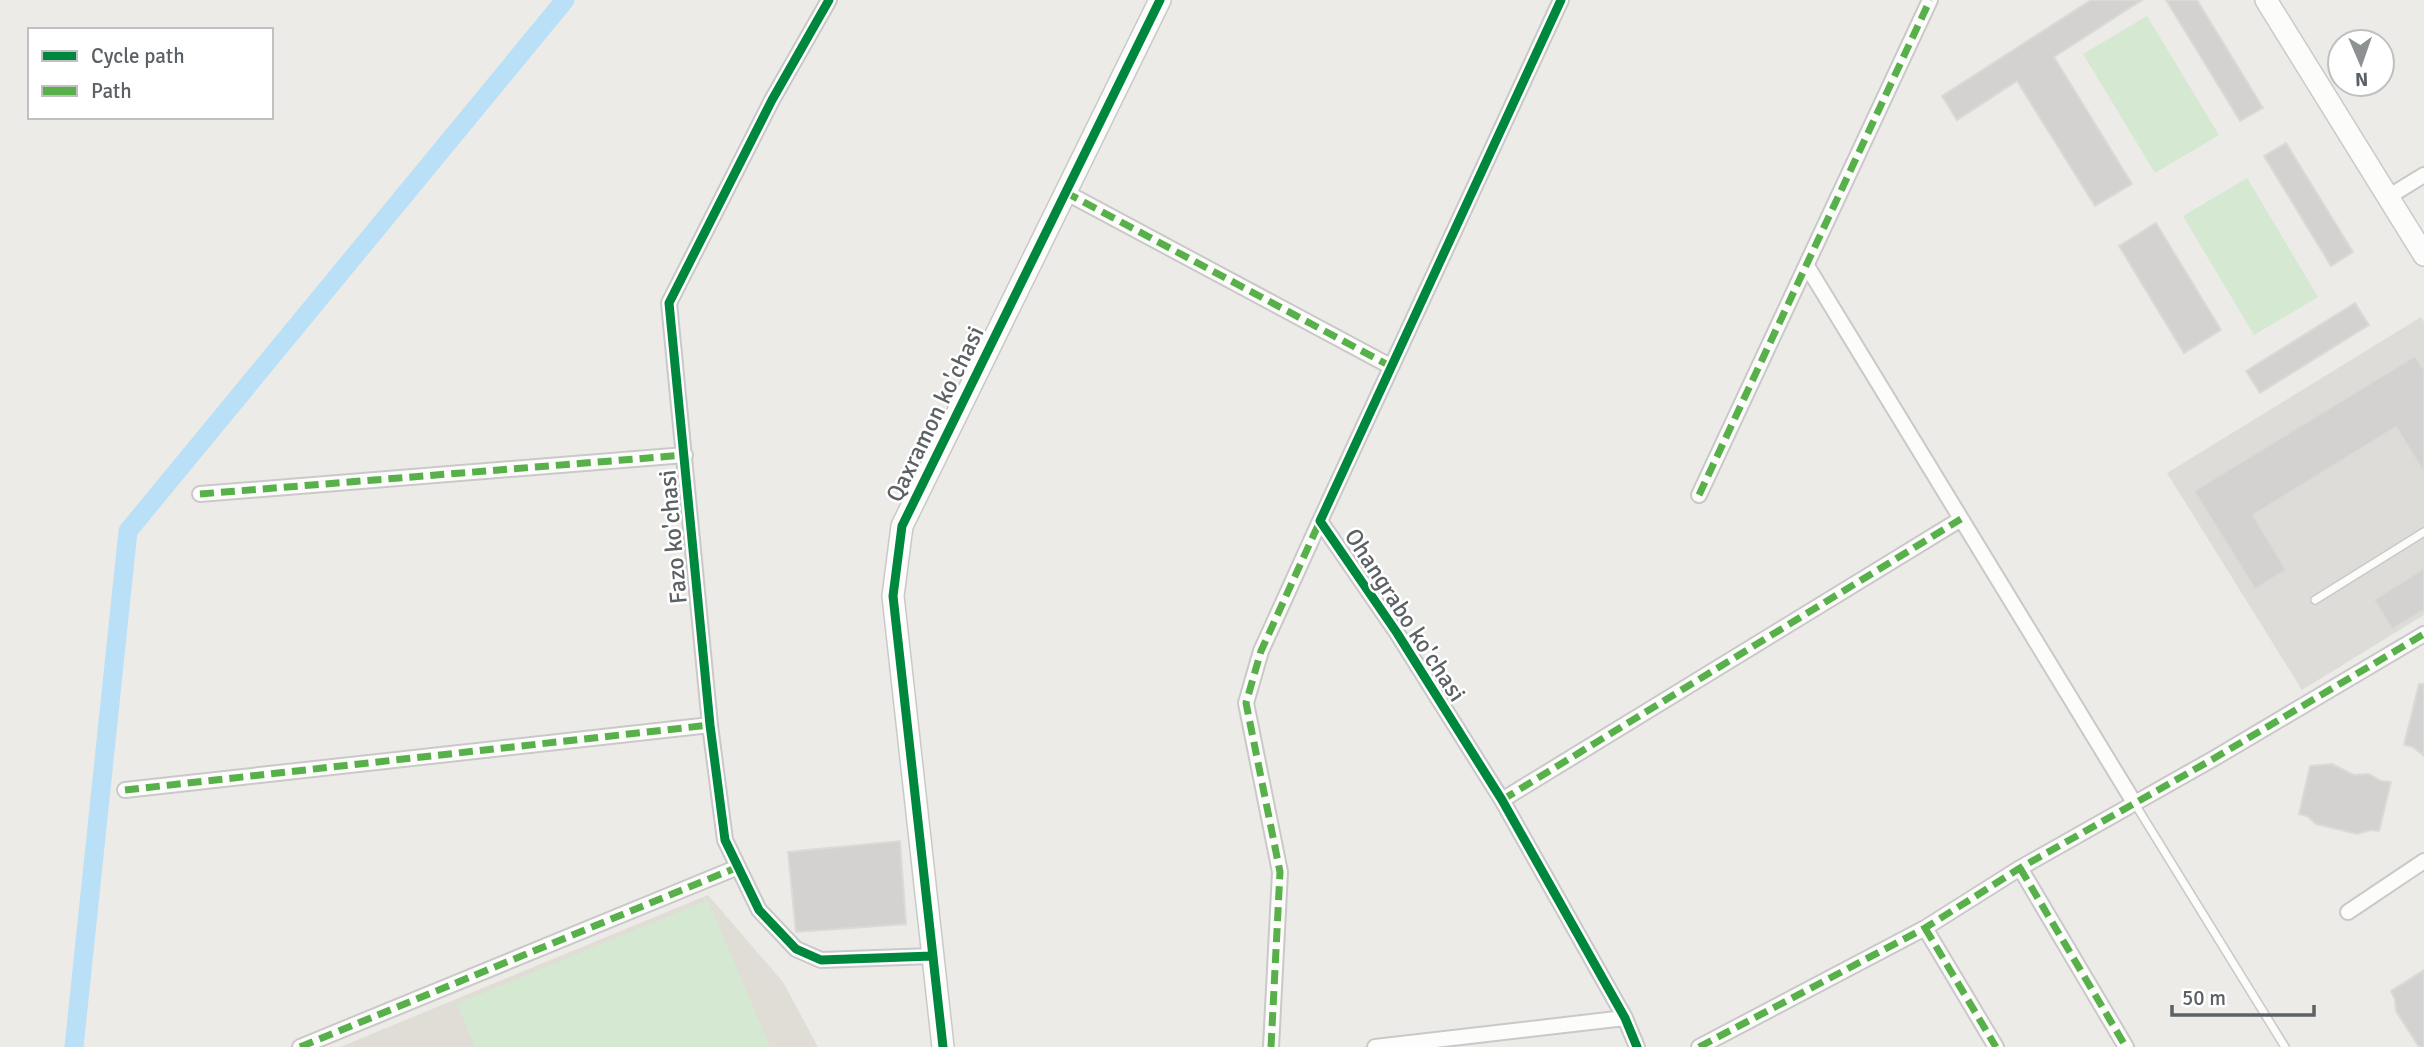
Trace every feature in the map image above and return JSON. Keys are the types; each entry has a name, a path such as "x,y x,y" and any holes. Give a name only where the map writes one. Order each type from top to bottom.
{"street":[{"name":"Fazo ko'chasi","path":"829,0 772,100 669,303 710,725 725,840 760,910 796,949 821,960 932,956"},
{"name":"Qaxramon ko'chasi","path":"943,1047 893,596 902,526 1160,0"},
{"name":"Ohangrabo ko'chasi","path":"1561,0 1320,521 1397,633 1502,800 1625,1018 1637,1047"},
{"path":"1699,495 1930,0"},
{"path":"2266,0 2424,255"},
{"path":"2388,197 2424,174"},
{"path":"1065,191 1391,366"},
{"path":"1807,267 2135,804"},
{"path":"200,494 685,455"},
{"path":"1502,800 1961,519"},
{"path":"1271,1047 1280,872 1246,703 1261,651 1320,521"},
{"path":"1699,1047 1925,928 2020,868 2135,804 2424,634"},
{"path":"125,790 710,725"},
{"path":"2348,912 2424,861"},
{"path":"300,1047 738,867"},
{"path":"2020,868 2126,1047"},
{"path":"1925,928 1996,1047"},
{"path":"1375,1047 1625,1018"}],"lane":[{"path":"2315,600 2424,532"},
{"path":"2135,804 2285,1047"}],"shaded area":[{"path":"2421,317 2424,322 2424,615 2302,690 2167,473"},
{"path":"708,895 783,982 818,1047 340,1047"}],"green space":[{"path":"2147,16 2219,135 2155,173 2083,54"},
{"path":"2247,178 2318,297 2254,335 2183,216"},
{"path":"708,900 770,1047 475,1047 457,1004"}],"building":[{"path":"2091,0 2142,0 2054,57 2132,184 2095,206 2017,81 1957,120 1942,96"},
{"path":"2166,0 2197,0 2263,108 2240,121"},
{"path":"2286,143 2353,252 2331,266 2264,156"},
{"path":"2156,223 2221,330 2184,353 2119,246"},
{"path":"2355,303 2369,325 2260,393 2246,371"},
{"path":"2415,356 2424,370 2424,472 2396,427 2253,515 2286,570 2255,589 2194,491"},
{"path":"2424,568 2424,610 2392,629 2374,600"},
{"path":"2419,684 2424,684 2424,756 2413,747 2404,745"},
{"path":"2332,764 2354,775 2369,774 2381,781 2391,782 2379,831 2357,834 2316,824 2307,816 2299,814 2310,766"},
{"path":"900,841 906,924 796,932 788,852"},
{"path":"2424,970 2424,1047 2419,1047 2396,1011 2391,991"}],"waterway":[{"path":"74,1047 128,531 565,0"}],"marked path":[{"path":"1699,495 1930,0"},
{"path":"1065,192 1390,366"},
{"path":"200,494 685,455"},
{"path":"1502,800 1961,519"},
{"path":"1271,1047 1280,872 1246,703 1261,651 1320,521"},
{"path":"1699,1047 1925,928 2020,868 2213,759 2424,634"},
{"path":"125,790 710,725"},
{"path":"300,1047 738,867"},
{"path":"2020,868 2126,1047"},
{"path":"1925,928 1996,1047"}],"cycle path":[{"path":"829,0 772,100 669,303 710,725 725,840 759,910 796,949 821,960 932,956"},
{"path":"943,1047 893,596 902,526 1160,0"},
{"path":"1561,0 1320,521 1397,633 1502,800 1625,1018 1637,1047"}]}
